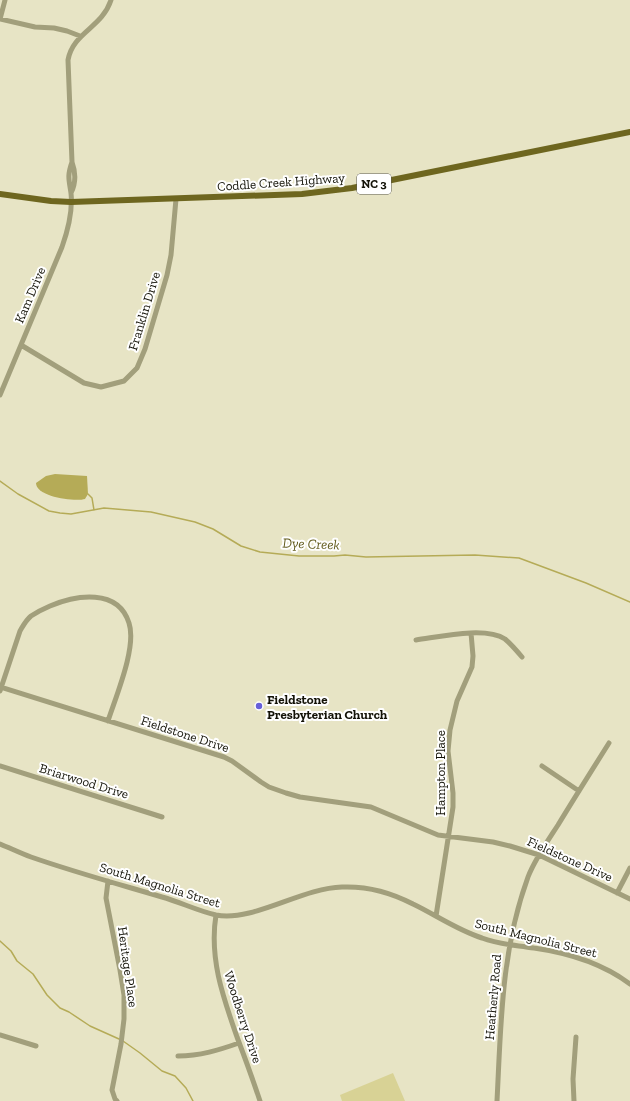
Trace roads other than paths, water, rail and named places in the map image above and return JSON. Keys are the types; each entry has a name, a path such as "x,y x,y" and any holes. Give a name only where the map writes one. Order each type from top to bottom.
{"main road":[{"name":"Coddle Creek Highway","path":"0,194 51,201 71,202 302,194 352,188 630,132"}],"street":[{"path":"6,0 0,19 35,27 54,28 80,36 95,25 108,10 110,0"},
{"name":"Kam Drive","path":"0,395 69,228 71,193 69,171 72,162 68,60 71,49 80,36"},
{"name":"Franklin Drive","path":"21,345 84,383 101,387 124,381 137,368 145,349 167,275 172,255 176,199"},
{"path":"0,688 20,631 30,617 38,612 74,598 89,596 103,598 116,604 124,613 129,623 131,635 128,658 108,721"},
{"path":"416,640 471,633 488,634 504,639 522,657"},
{"name":"Hampton Place","path":"436,916 453,807 453,793 448,751 450,730 457,701 472,667 471,633"},
{"name":"Fieldstone Drive","path":"0,688 224,758 232,761 260,782 286,793 300,797 371,807 430,832 448,837 502,844 539,855 630,899"},
{"name":"Heatherly Road","path":"497,1101 502,991 509,946 528,877 539,855 609,743"},
{"name":"Briarwood Drive","path":"0,766 162,817"},
{"path":"542,766 579,791"},
{"name":"South Magnolia Street","path":"0,844 29,857 163,897 216,915 231,916 243,914 325,888 366,888 413,903 465,932 509,946 558,952 586,960 597,964 630,984"},
{"path":"617,893 630,868"},
{"name":"Heritage Place","path":"108,881 106,898 124,995 124,1019 121,1044 112,1090 117,1101"},
{"name":"Woodberry Drive","path":"216,915 214,931 216,971 221,991 260,1101"},
{"path":"0,1035 36,1046"},
{"path":"574,1101 573,1079 576,1037"},
{"path":"178,1056 198,1055 239,1043"}],"waterway":[{"name":"Dye Creek","path":"0,481 18,494 49,511 71,514 104,508 151,512 195,522 213,529 241,546 260,552 299,556 345,555 366,557 475,555 519,558 586,583 630,602"},
{"path":"88,494 92,498 94,510"},
{"path":"0,941 11,951 17,961 33,974 47,995 60,1008 69,1012 90,1026 119,1039"},
{"path":"123,1041 162,1071 175,1076 186,1088 193,1101"}],"place":[{"name":"Fieldstone Presbyterian Church","path":"259,706"}]}
